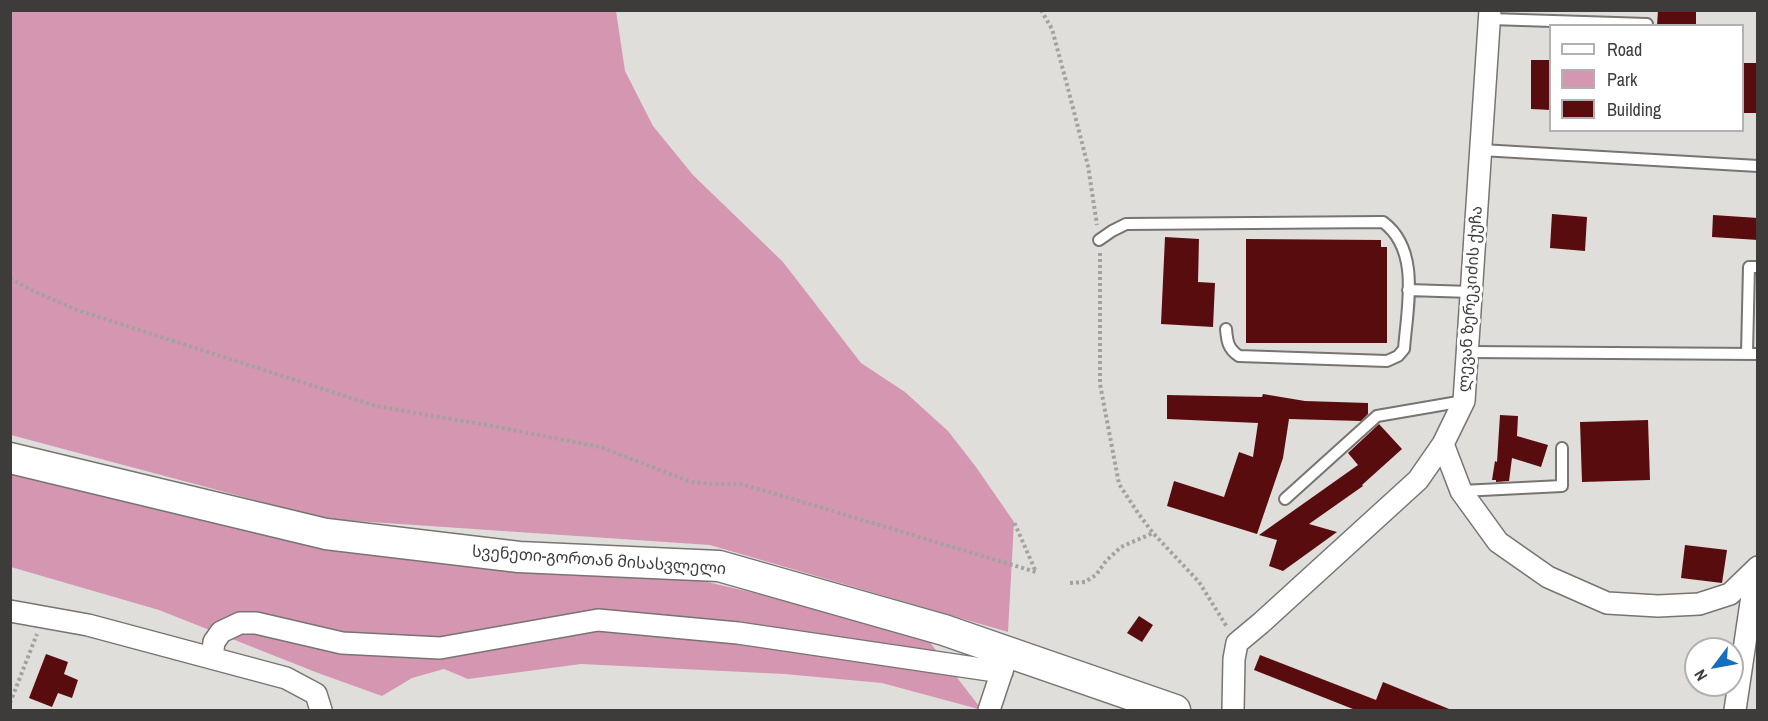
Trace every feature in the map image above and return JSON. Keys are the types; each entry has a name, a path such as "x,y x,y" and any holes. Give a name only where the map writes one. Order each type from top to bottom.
{"main road":[{"name":"სვენეთი-გორთან მისასვლელი","path":"10,458 327,534 519,557 719,567 944,630 1005,662 1175,711"}],"street":[{"name":"ლევან ზერეკიძის ქუჩა","path":"1237,643 1418,480 1443,444 1464,401 1490,14"},
{"path":"1443,444 1461,490 1498,542 1548,577 1607,603 1658,606 1699,604 1730,594 1757,568"},
{"path":"1735,711 1757,568"},
{"path":"10,611 88,625 286,678 315,694 321,711"},
{"path":"212,658 214,642 220,632 240,623 256,623 342,643 440,648 598,620 1005,662 989,711"},
{"path":"1233,711 1234,659 1237,643"}],"lane":[{"path":"1490,14 1647,24"},
{"path":"1480,150 1758,166"},
{"path":"1099,240 1126,224 1383,222 1391,228 1405,252 1408,290 1404,348 1398,356 1387,361 1239,356 1232,352 1227,344 1226,329"},
{"path":"1467,351 1752,354 1749,267 1758,267"},
{"path":"1408,290 1471,292"},
{"path":"1285,500 1377,416 1464,401"},
{"path":"1461,490 1562,486 1562,448"}],"path":[{"path":"1041,10 1052,29 1088,166 1099,240 1100,384 1119,484 1153,533 1199,582 1237,643"},
{"path":"10,278 77,310 376,406 600,447 691,482 740,484 1036,572 1014,522"},
{"path":"1070,583 1085,582 1096,575 1106,561 1121,547 1153,533"},
{"path":"10,703 44,617"}],"green space":[{"path":"10,11 616,11 625,71 653,126 693,175 783,262 861,363 905,392 948,431 1014,522 1008,632 710,545 326,519 11,435"},
{"path":"10,474 305,544 538,572 703,581 922,632 982,710 882,683 784,674 581,664 468,679 444,669 412,678 382,696 159,610 11,567"}],"building":[{"path":"1658,10 1696,10 1696,24 1657,24"},
{"path":"1531,60 1549,60 1549,110 1531,109"},
{"path":"1744,63 1758,63 1758,113 1744,113"},
{"path":"1552,214 1587,217 1585,251 1550,248"},
{"path":"1713,215 1758,218 1758,240 1712,237"},
{"path":"1165,237 1199,239 1198,282 1215,283 1213,327 1161,324"},
{"path":"1246,239 1381,240 1381,247 1387,247 1387,343 1246,343"},
{"path":"1263,394 1305,401 1368,403 1368,414 1361,421 1289,419 1283,458 1257,534 1167,506 1174,481 1224,497 1239,452 1253,457 1258,423 1167,419 1167,395 1262,397"},
{"path":"1500,415 1518,416 1517,436 1548,445 1541,467 1512,458 1509,481 1496,482 1492,480 1495,461 1497,462"},
{"path":"1648,420 1650,480 1582,482 1580,422"},
{"path":"1379,424 1402,449 1363,486 1309,524 1337,532 1283,571 1269,566 1277,540 1259,535 1358,465 1348,453"},
{"path":"1685,545 1727,550 1722,583 1681,578"},
{"path":"1139,616 1153,625 1142,642 1127,633"},
{"path":"46,654 68,662 64,674 78,680 72,698 58,693 52,707 29,698"},
{"path":"1260,655 1376,700 1383,682 1454,711 1358,711 1254,670"}]}
